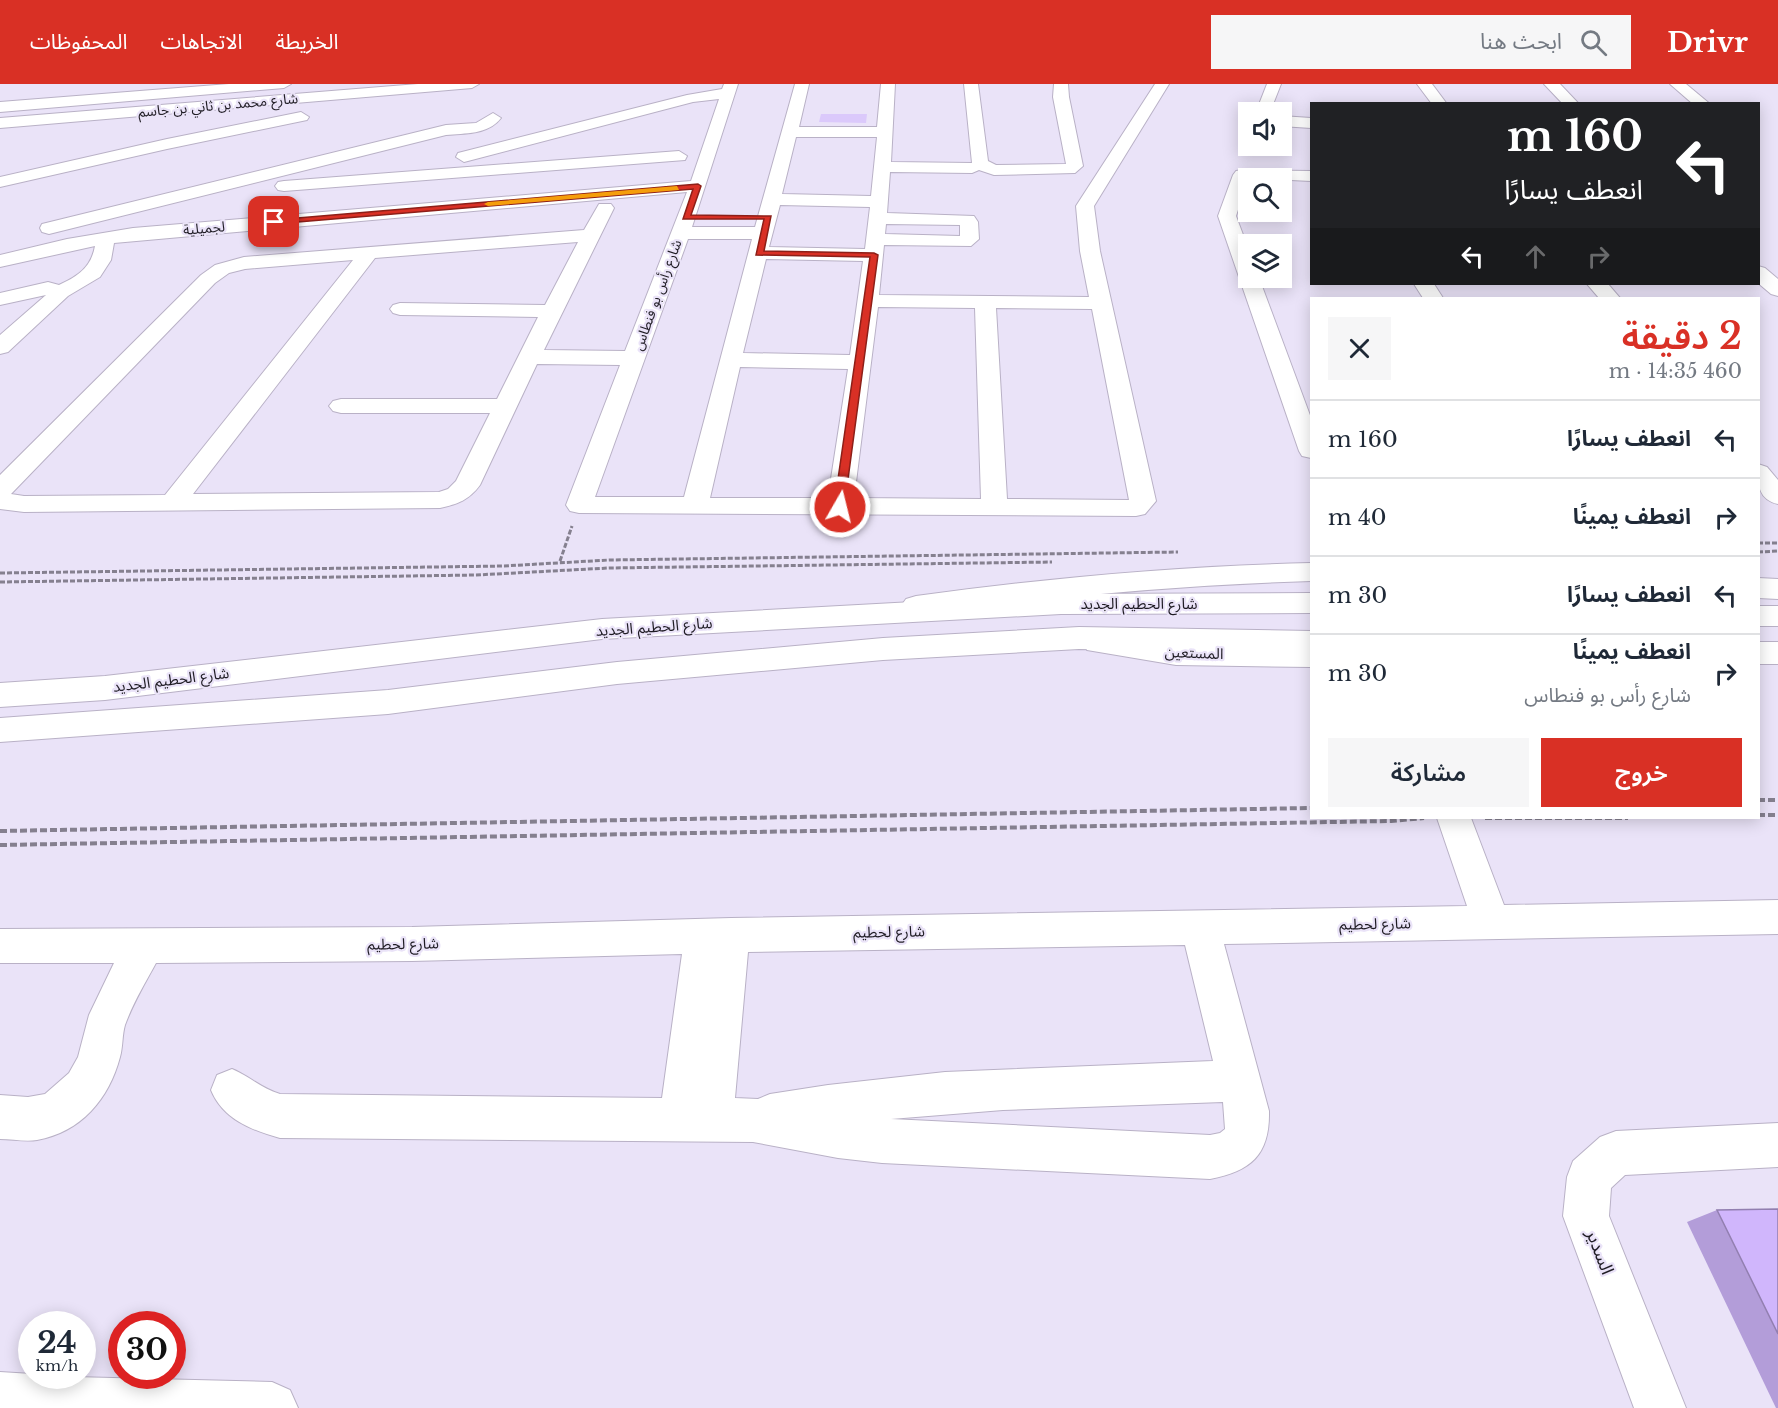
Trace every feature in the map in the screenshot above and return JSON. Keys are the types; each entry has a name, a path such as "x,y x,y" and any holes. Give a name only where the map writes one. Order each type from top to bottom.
{"street":[{"name":"شارع محمد بن ثاني بن جاسم","path":"0,107 284,84"},
{"path":"267,94 301,84"},
{"name":"شارع محمد بن ثاني بن جاسم","path":"0,116 384,84"},
{"name":"شارع محمد بن ثاني بن جاسم","path":"0,123 472,84"},
{"path":"695,506 730,360 802,84"},
{"path":"840,507 869,301 883,167 888,84"},
{"path":"971,84 980,162 994,170 1066,169 1075,166 1061,90 1072,84"},
{"path":"579,505 1136,508 1141,505 1143,501 1089,251 1084,210 1102,178 1111,150 1162,84"},
{"path":"1267,102 1274,84"},
{"path":"1424,84 1438,102"},
{"path":"1551,84 1570,102"},
{"path":"1677,84 1700,102"},
{"path":"386,178 638,111 728,92"},
{"name":"شارع رأس بو فنطاس","path":"579,505 698,186 728,92"},
{"path":"274,122 278,116 287,111 324,96"},
{"path":"226,104 257,112 260,119 256,125"},
{"path":"622,160 638,111"},
{"path":"0,182 167,144 301,117"},
{"path":"1292,122 1310,123"},
{"path":"34,232 446,130"},
{"path":"789,132 886,132"},
{"path":"45,154 167,144"},
{"path":"279,187 679,156"},
{"path":"883,167 972,168"},
{"path":"1066,169 1085,178 1102,178"},
{"path":"1238,247 1227,216 1242,175 1310,176"},
{"name":"لجميلية","path":"0,261 68,259 105,239 145,233 698,186"},
{"path":"0,498 14,504 449,499 464,490 467,485 605,208"},
{"path":"683,225 766,226 878,210 967,220 970,239 963,242 874,247 766,226"},
{"path":"0,490 213,274 244,263 591,235"},
{"path":"0,299 41,289 58,290 82,281 100,265 104,256 105,239"},
{"path":"172,503 370,252"},
{"path":"0,347 58,290 68,276 68,259"},
{"path":"1760,274 1778,290"},
{"path":"1598,285 1609,297"},
{"path":"1252,288 1310,448"},
{"path":"869,301 1100,303"},
{"path":"985,302 994,507"},
{"path":"400,309 552,311"},
{"path":"533,350 636,350"},
{"path":"730,360 860,362"},
{"path":"340,406 506,406"},
{"path":"1760,467 1778,467"},
{"path":"1760,474 1778,496"},
{"path":"864,613 1009,592 1153,579 1310,572"},
{"path":"1760,588 1778,589"},
{"name":"شارع الحطيم الجديد","path":"0,695 105,688 602,629 1061,604 1310,603"},
{"path":"1760,616 1778,616"},
{"path":"0,730 388,702 617,674 883,649 1079,638 1310,642"},
{"name":"المستعين","path":"1079,638 1110,645 1176,654 1310,656"},
{"path":"1760,653 1778,653"},
{"path":"0,687 105,688"},
{"path":"0,748 91,725"},
{"path":"1454,819 1492,923"},
{"name":"شارع لحطيم","path":"0,946 412,944 717,935 1778,917"},
{"path":"232,1090 245,1103 280,1116 753,1120 882,1141 1210,1156 1228,1154 1241,1145 1248,1129 1246,1111 1200,927"},
{"path":"696,1119 717,935"},
{"path":"0,1117 35,1119 52,1114 69,1105 82,1092 100,1056 132,1017 157,946"},
{"path":"753,1120 842,1104 929,1094 1238,1081"},
{"name":"السدير","path":"1660,1408 1586,1216 1589,1177 1616,1153 1778,1145"},
{"path":"0,1398 168,1406 272,1408"}],"path":[{"path":"560,562 579,505"},
{"path":"1760,543 1778,543"},
{"path":"1760,552 1778,551"},
{"path":"0,573 1183,552"},
{"path":"0,582 476,575 609,568 1060,562"},
{"path":"1760,800 1778,800"},
{"path":"0,831 1310,808"},
{"path":"1760,815 1778,815"},
{"path":"0,845 1413,819"},
{"path":"1492,819 1564,819"}],"shaded area":[{"path":"821,114 867,114 866,123 819,122"}],"building":[{"path":"1778,1209 1778,1334 1717,1210"}],"slow traffic":[{"path":"488,204 677,188"}],"route":[{"path":"274,222 698,186 686,217 768,217 759,253 874,255 840,507"}]}
